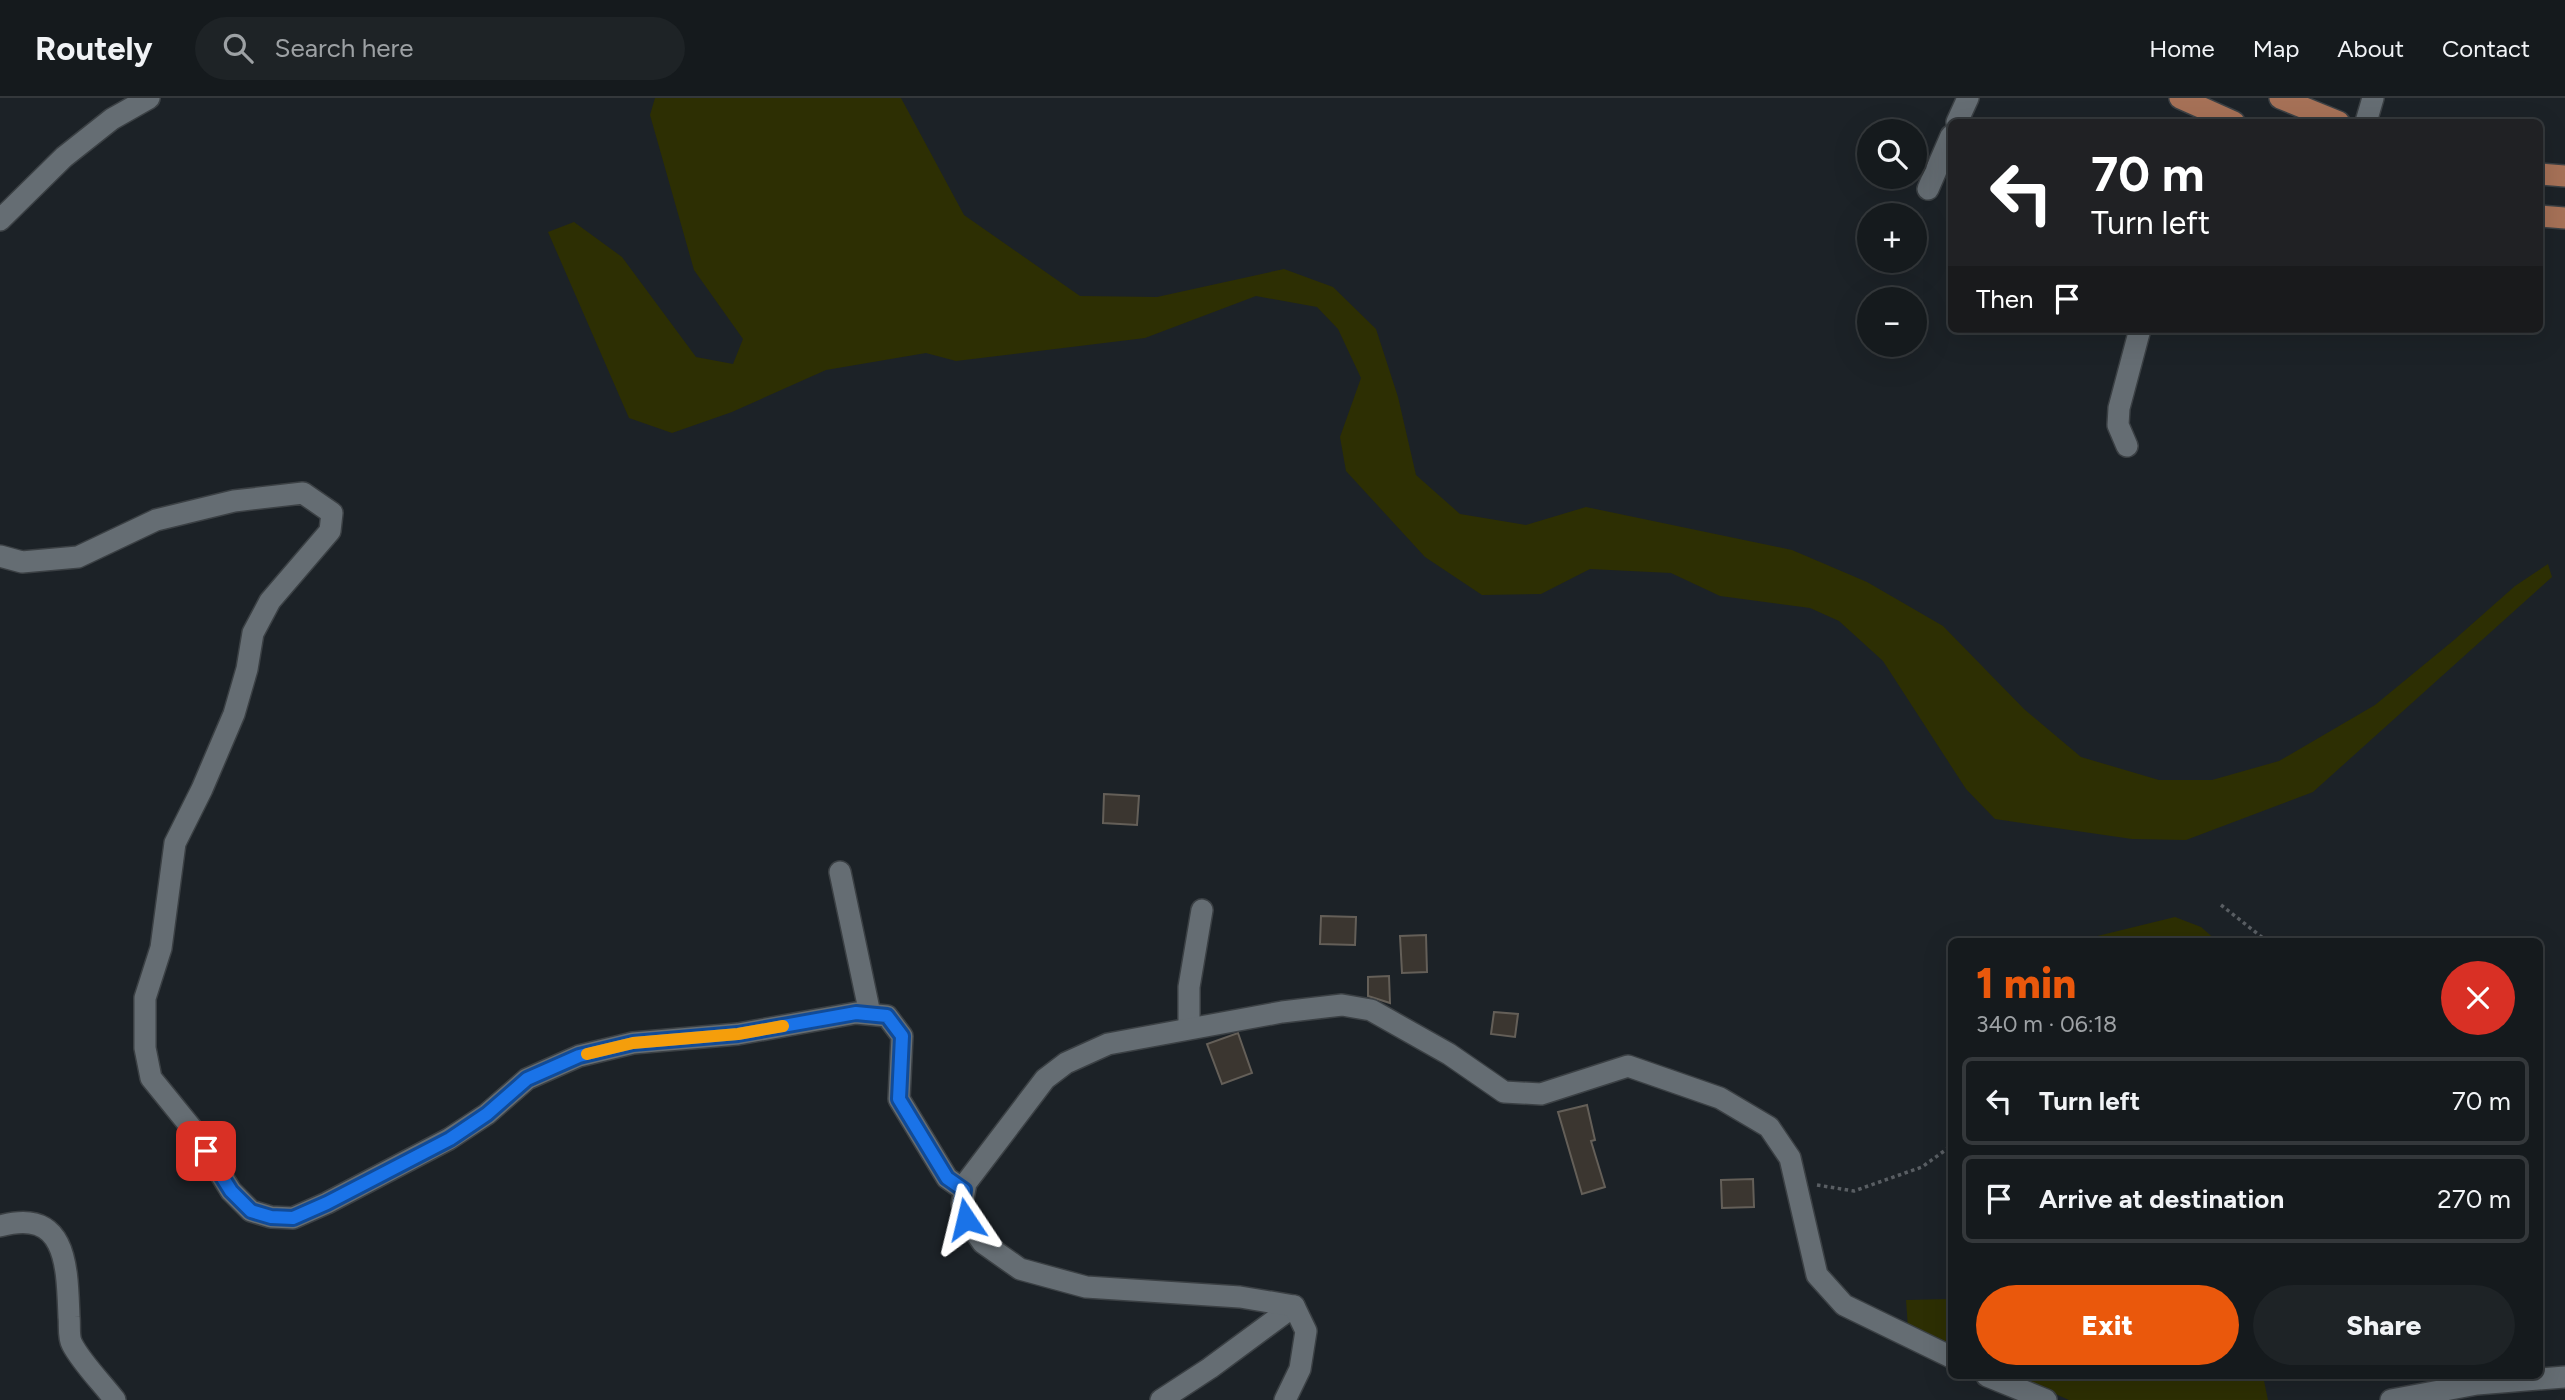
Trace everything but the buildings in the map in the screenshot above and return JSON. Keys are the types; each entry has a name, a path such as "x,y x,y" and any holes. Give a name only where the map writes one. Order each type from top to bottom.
{"main road":[{"path":"2180,98 2205,116"},
{"path":"2280,98 2332,119"},
{"path":"2543,174 2565,176"},
{"path":"2543,216 2565,218"}],"street":[{"path":"0,220 64,157 112,119 149,98"},
{"path":"1958,119 1968,98"},
{"path":"2367,119 2373,98"},
{"path":"1928,189 1948,143"},
{"path":"2127,446 2118,425 2119,408 2139,333"},
{"path":"0,556 22,562 78,557 156,520 234,500 303,493 332,513 330,531 270,601 253,633 247,669 234,713 202,789 175,843 161,948 145,998 145,1048 151,1078 194,1131 231,1191 251,1211 271,1217 293,1218 327,1203 450,1139 487,1114 527,1079 579,1056 633,1043 738,1034 856,1013 887,1016 902,1036 899,1099 947,1178 964,1190"},
{"path":"840,872 870,1014"},
{"path":"1189,1028 1189,987 1202,910"},
{"path":"1294,1306 1240,1297 1086,1287 1020,1269 984,1243 966,1219 962,1204 966,1183 1045,1079 1066,1063 1108,1044 1282,1012 1342,1006 1371,1010 1449,1054 1504,1093 1541,1094 1628,1066 1720,1098 1769,1127 1790,1158 1817,1275 1843,1304 1948,1356"},
{"path":"0,1226 15,1222 44,1226 59,1242 67,1281 71,1342 116,1400"},
{"path":"1161,1400 1210,1368 1294,1306"},
{"path":"1285,1400 1300,1370 1306,1331 1294,1306"},
{"path":"2543,1379 2565,1377"},
{"path":"1994,1379 2046,1400"},
{"path":"2391,1400 2477,1384 2540,1379"}],"path":[{"path":"2221,905 2264,938"},
{"path":"1794,1181 1854,1191 1922,1167 1948,1148"}],"shaded area":[{"path":"655,98 901,98 964,215 1080,296 1157,297 1284,269 1333,287 1376,329 1398,397 1416,475 1460,514 1526,525 1586,507 1792,550 1867,582 1943,626 2024,709 2081,757 2159,780 2212,780 2279,761 2375,705 2515,586 2548,564 2552,577 2313,792 2186,840 2132,839 1995,819 1966,789 1883,661 1839,621 1810,608 1720,596 1671,573 1590,569 1541,594 1482,595 1425,557 1346,471 1340,437 1361,378 1338,329 1317,307 1256,296 1145,338 956,361 926,353 826,370 732,412 672,433 629,418 548,232 574,222 622,257 696,357 733,364 743,339 694,270 650,115"},
{"path":"2175,917 2201,927 2214,938 2089,938"},
{"path":"1948,1299 1948,1346 1908,1328 1906,1300"},
{"path":"2021,1379 2264,1379 2268,1400 2069,1400"}],"slow traffic":[{"path":"587,1054 633,1043 738,1034 783,1026"}],"route":[{"path":"206,1151 231,1191 251,1211 271,1217 293,1218 450,1139 487,1114 527,1079 579,1056 633,1043 738,1034 856,1013 887,1016 902,1036 899,1099 947,1178 964,1190 962,1204 966,1219"}]}
